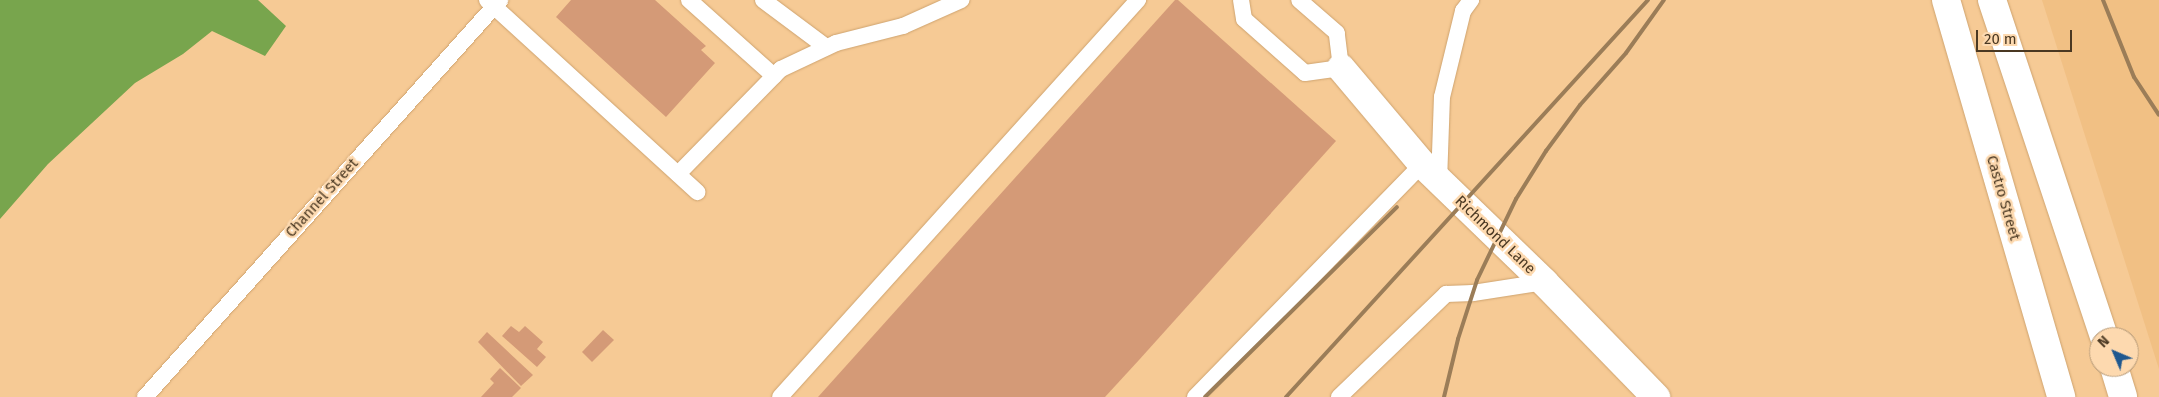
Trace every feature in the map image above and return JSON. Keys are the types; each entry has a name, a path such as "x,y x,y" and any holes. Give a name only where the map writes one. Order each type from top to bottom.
{"main road":[{"name":"Castro Street","path":"1946,0 2061,397"},
{"path":"1992,0 2101,327"},
{"name":"Richmond Lane","path":"1341,68 1430,173 1544,282 1656,397"},
{"path":"2117,377 2123,397"}],"lane":[{"path":"689,0 774,76"},
{"path":"763,0 826,46"},
{"path":"678,174 781,69 826,46 903,26 961,0"},
{"path":"780,397 1138,0"},
{"path":"1242,0 1244,19 1304,73 1341,68 1337,33 1300,0"},
{"path":"1195,397 1430,173 1442,97 1463,11 1471,0"},
{"path":"493,2 697,192"},
{"name":"Channel Street","path":"145,397 493,2"},
{"path":"1339,397 1446,294 1473,293 1544,282"}],"shaded area":[{"path":"0,0 258,0 286,26 265,56 212,31 183,54 135,83 48,164 0,219"},
{"path":"2042,0 2159,0 2159,369"}],"building":[{"path":"571,0 655,0 706,46 701,50 715,63 666,117 556,17"},
{"path":"1175,0 1178,0 1336,141 1105,397 818,397"},
{"path":"511,326 519,332 525,326 543,342 537,349 546,357 537,367 502,336"},
{"path":"603,330 614,340 592,362 582,352"},
{"path":"487,332 533,375 521,386 478,342"},
{"path":"500,368 521,388 512,397 481,397 494,383 490,379"}],"railway":[{"path":"1286,397 1648,0"},
{"path":"1444,397 1458,339 1477,280 1516,199 1546,151 1580,105 1626,53 1664,0"},
{"path":"2103,0 2134,77 2159,115"},
{"path":"1205,397 1397,207"}]}
